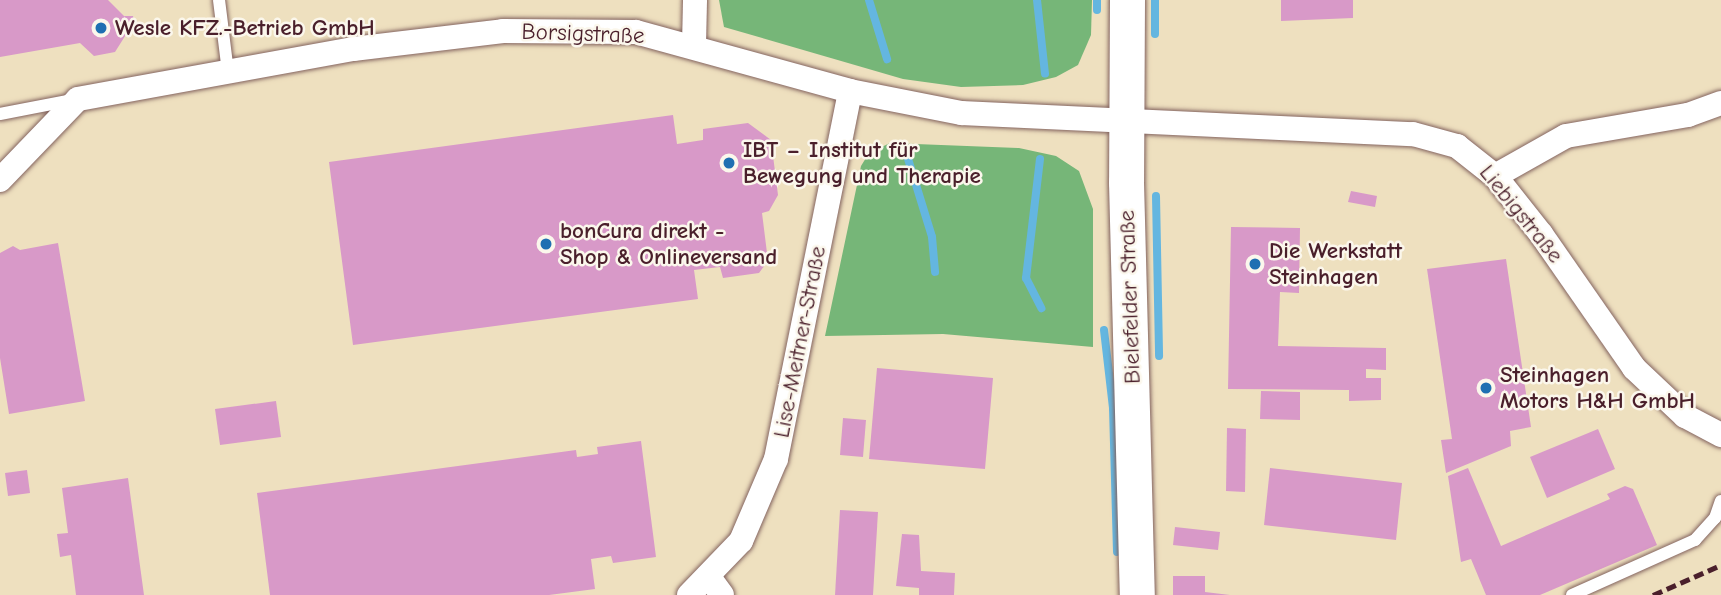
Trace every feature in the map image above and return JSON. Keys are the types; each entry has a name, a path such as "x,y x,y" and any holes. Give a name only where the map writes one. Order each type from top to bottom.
{"main road":[{"name":"Bielefelder Straße","path":"1127,0 1125,122 1137,595"}],"street":[{"path":"694,45 695,0"},
{"name":"Borsigstraße","path":"78,99 352,49 503,31 636,32 694,45 850,91 961,113 1125,122"},
{"name":"Lise-Meitner-Straße","path":"689,595 716,586 741,541 776,459 850,91"},
{"path":"0,180 78,99"},
{"path":"1495,176 1566,136 1688,115 1721,103"},
{"name":"Liebigstraße","path":"1125,122 1413,134 1457,146 1495,176 1541,234 1634,368 1685,416 1721,435"}],"lane":[{"path":"219,0 228,72"},
{"name":"Borsigstraße","path":"0,114 78,99"},
{"path":"1572,595 1695,540 1715,518 1721,501"}],"green space":[{"path":"719,0 1092,0 1091,35 1078,65 1056,77 1023,85 961,87 903,79 724,27"},
{"path":"890,143 1019,148 1056,156 1079,171 1093,209 1093,347 943,334 825,336 861,166 869,153"}],"building":[{"path":"0,0 108,0 124,16 133,16 136,30 127,33 115,52 94,56 80,43 0,57"},
{"path":"1281,0 1353,0 1353,18 1281,21"},
{"path":"673,115 677,144 703,140 703,129 748,123 771,140 778,195 769,211 762,213 768,261 759,273 723,278 720,267 694,270 698,299 353,345 329,162"},
{"path":"1351,191 1377,196 1375,207 1348,202"},
{"path":"1231,227 1300,228 1299,293 1280,292 1278,346 1386,348 1386,370 1366,369 1366,378 1381,378 1381,400 1349,401 1349,390 1228,389"},
{"path":"58,243 85,401 9,414 0,358 0,253 13,246 20,250"},
{"path":"1506,259 1531,427 1510,431 1511,446 1446,473 1441,440 1452,439 1427,269"},
{"path":"877,368 993,378 985,469 869,459"},
{"path":"1261,391 1300,392 1300,420 1260,419"},
{"path":"276,401 281,437 220,445 215,409"},
{"path":"843,418 866,420 863,457 840,455"},
{"path":"1227,428 1246,429 1245,492 1226,491"},
{"path":"1598,429 1615,469 1547,498 1530,457"},
{"path":"641,441 656,557 613,563 611,556 591,559 595,589 549,595 270,595 257,493 576,450 577,457 598,454 597,447"},
{"path":"1270,468 1402,483 1396,540 1264,525"},
{"path":"1468,468 1501,546 1610,499 1607,494 1625,486 1633,489 1657,545 1540,595 1486,595 1471,559 1461,562 1448,476"},
{"path":"27,470 30,493 8,496 5,473"},
{"path":"128,478 144,595 76,595 71,555 60,557 57,534 68,533 62,488"},
{"path":"840,510 878,512 873,595 835,595"},
{"path":"1175,527 1220,532 1218,550 1173,545"},
{"path":"902,534 919,535 921,571 955,573 954,595 919,595 919,588 896,586"},
{"path":"1173,576 1205,576 1205,592 1230,595 1173,595"}],"waterway":[{"path":"869,0 887,59"},
{"path":"1037,0 1045,74"},
{"path":"1097,0 1097,10"},
{"path":"1155,0 1155,34"},
{"path":"905,149 932,237 935,272"},
{"path":"1040,159 1026,278 1041,308"},
{"path":"1156,196 1159,356"},
{"path":"1104,330 1113,408 1117,552"}],"railway":[{"path":"1653,595 1721,565"}],"place":[{"name":"Wesle KFZ.-Betrieb GmbH","path":"101,28"},
{"name":"IBT – Institut für Bewegung und Therapie","path":"729,163"},
{"name":"bonCura direkt - Shop & Onlineversand","path":"546,244"},
{"name":"Die Werkstatt Steinhagen","path":"1255,264"},
{"name":"Steinhagen Motors H&H GmbH","path":"1486,388"}]}
